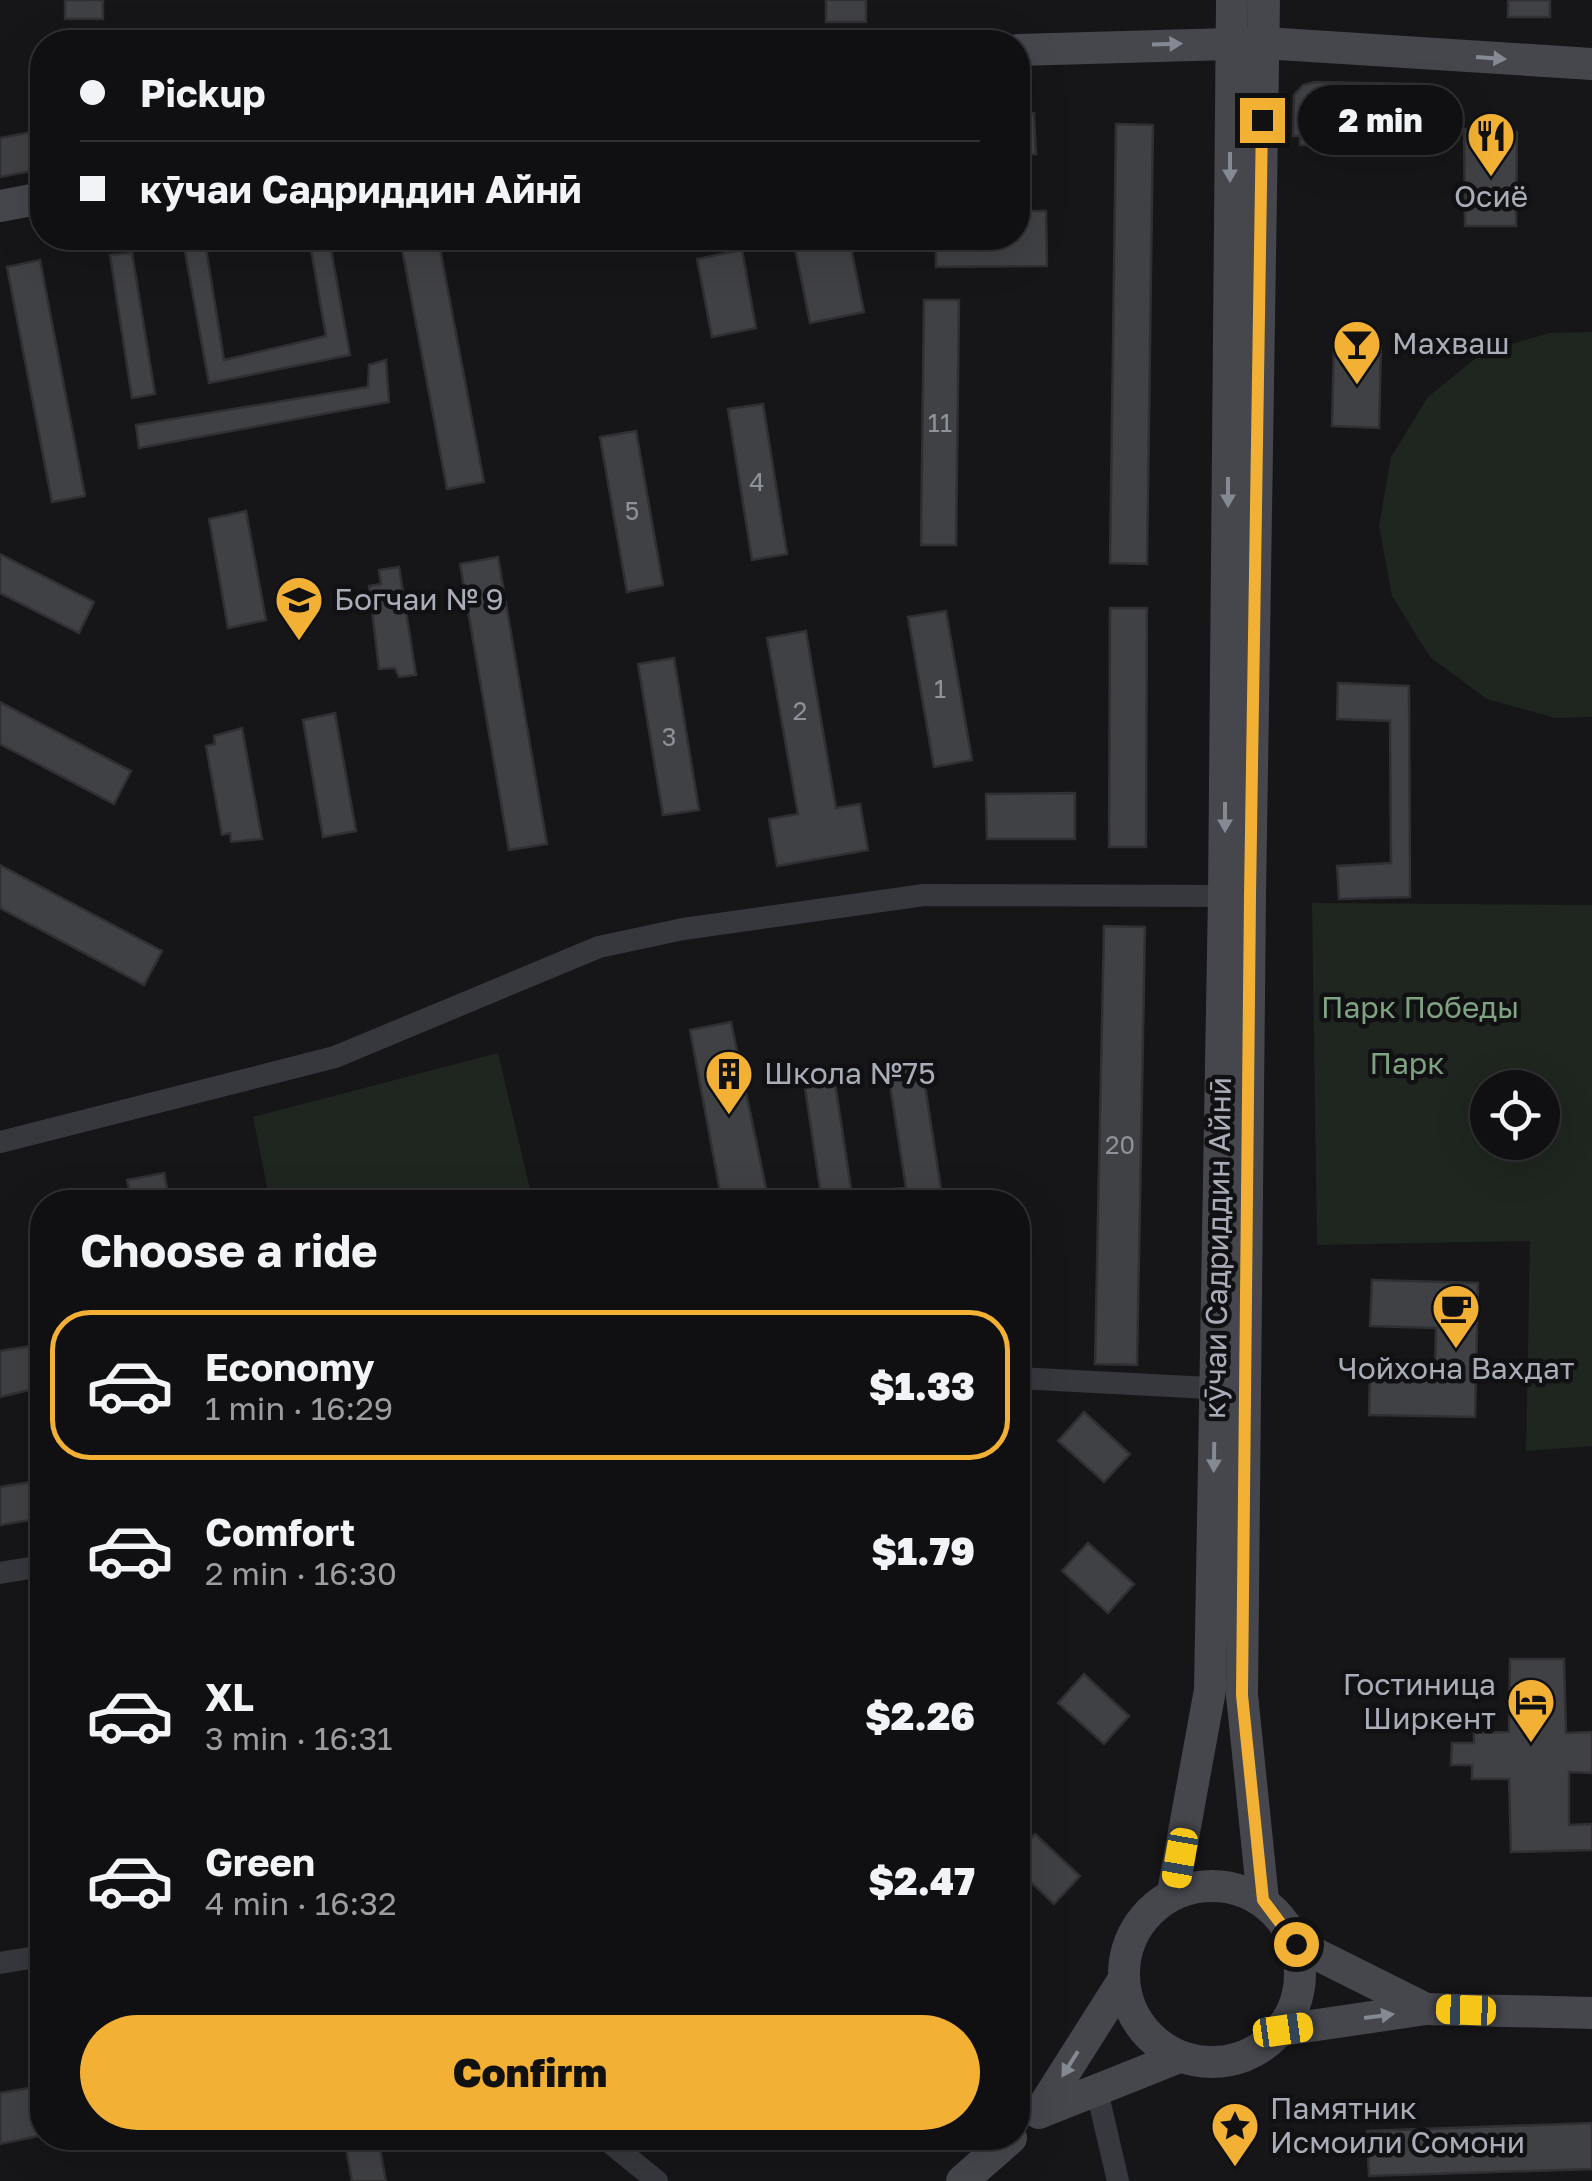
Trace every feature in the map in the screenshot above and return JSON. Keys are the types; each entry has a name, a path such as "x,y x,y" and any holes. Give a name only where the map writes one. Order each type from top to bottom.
{"street":[{"name":"кӯчаи Садриддин Айнӣ","path":"1232,0 1248,43"},
{"name":"кӯчаи Садриддин Айнӣ","path":"1263,1900 1242,1695 1231,1389 1248,43 1264,0"},
{"path":"1030,50 1248,43 1592,64"},
{"path":"0,206 30,200"},
{"path":"0,1142 336,1057 599,947 683,928 924,895 1237,896"},
{"path":"1030,1379 1231,1389"},
{"name":"кӯчаи Садриддин Айнӣ","path":"1174,1892 1210,1690 1231,1389"},
{"path":"0,1573 30,1568"},
{"path":"1030,2115 1122,1982 1130,1934 1174,1892 1220,1884 1263,1900 1296,1944 1426,2009"},
{"path":"1283,2030 1300,1989 1296,1944"},
{"path":"0,1963 30,1958"},
{"path":"1122,1982 1134,2021 1177,2058"},
{"path":"1030,2124 1177,2058 1234,2062 1283,2030 1426,2009 1592,2013"},
{"path":"1096,2091 1118,2181"},
{"path":"619,2150 657,2181"},
{"path":"962,2181 997,2150"}],"green space":[{"path":"1592,332 1592,717 1555,718 1487,699 1430,657 1392,596 1379,526 1391,457 1428,397 1482,353 1549,333"},
{"name":"Парк Победы","path":"1312,903 1592,905 1592,1446 1526,1451 1530,1241 1317,1245"},
{"path":"498,1053 530,1190 268,1190 253,1117"}],"building":[{"path":"65,0 103,0 103,19 65,19"},
{"path":"826,0 866,0 866,22 826,22"},
{"path":"1508,0 1550,0 1550,17 1508,17"},
{"path":"1418,84 1418,126 1330,125 1328,145 1300,145 1300,136 1293,136 1294,95 1303,85"},
{"path":"1030,113 1034,113 1036,154 1030,154"},
{"path":"1116,124 1153,125 1147,564 1110,563"},
{"name":"Осиё","path":"1464,129 1517,132 1516,226 1465,226"},
{"path":"30,132 30,171 0,177 0,138"},
{"path":"1030,211 1046,211 1047,266 936,267 936,250 1030,250"},
{"path":"185,250 206,250 224,360 326,336 311,250 331,250 350,355 209,383"},
{"path":"402,250 440,250 484,482 447,489"},
{"path":"742,250 756,328 712,337 697,259"},
{"path":"795,250 851,250 864,312 810,323"},
{"path":"132,253 155,394 132,398 110,255"},
{"path":"40,260 85,496 52,502 7,267"},
{"path":"924,300 959,300 956,545 921,545"},
{"name":"Махваш","path":"1334,344 1381,345 1379,428 1332,426"},
{"path":"386,360 389,402 139,448 136,425 368,387 369,365"},
{"path":"763,404 787,554 752,560 728,409"},
{"path":"636,431 663,585 627,592 600,437"},
{"path":"246,511 266,620 228,628 209,519"},
{"path":"0,554 94,602 79,633 0,593"},
{"path":"498,557 547,844 509,850 460,564"},
{"path":"399,567 416,675 399,677 395,668 379,669 369,586 381,584 379,570"},
{"path":"1110,608 1147,608 1146,847 1109,847"},
{"path":"946,611 972,760 934,767 908,617"},
{"path":"806,631 836,808 860,804 868,850 777,866 769,819 798,814 767,638"},
{"path":"674,658 699,810 663,815 638,664"},
{"path":"1338,683 1409,686 1410,897 1339,899 1337,866 1391,863 1390,721 1337,719"},
{"path":"0,702 131,771 114,804 0,744"},
{"path":"335,713 356,831 323,837 303,720"},
{"path":"242,728 262,839 231,842 230,833 222,835 206,746 215,744 214,736"},
{"path":"1075,793 1075,839 987,839 986,794"},
{"path":"0,865 162,951 144,985 0,908"},
{"path":"1104,926 1145,927 1137,1365 1095,1364"},
{"name":"Школа №75","path":"731,1022 766,1190 720,1190 690,1030"},
{"path":"921,1060 941,1190 881,1190 906,1188 887,1065"},
{"path":"834,1076 851,1190 820,1190 804,1081"},
{"path":"164,1173 168,1190 129,1190 127,1180"},
{"name":"Чойхона Вахдат","path":"1372,1280 1478,1283 1475,1417 1369,1415 1370,1372 1435,1373 1436,1328 1370,1326"},
{"path":"30,1346 30,1390 0,1397 0,1351"},
{"path":"1084,1412 1130,1454 1104,1482 1058,1441"},
{"path":"30,1482 30,1520 0,1525 0,1487"},
{"path":"1088,1543 1134,1584 1108,1613 1062,1571"},
{"path":"1510,1659 1564,1659 1566,1733 1592,1732 1592,1773 1569,1772 1569,1825 1592,1824 1592,1850 1511,1852 1509,1779 1472,1779 1472,1765 1451,1765 1452,1743 1474,1743 1474,1733 1509,1732"},
{"path":"1084,1674 1129,1716 1104,1744 1058,1703"},
{"path":"1035,1834 1080,1876 1054,1904 1030,1881 1030,1840"},
{"path":"29,2088 30,2138 0,2144 0,2093"},
{"path":"1592,2123 1592,2169 1369,2176 1367,2131"},
{"path":"346,2150 380,2150 386,2181 352,2181"}],"place":[{"name":"Осиё","path":"1491,178"},
{"name":"Махваш","path":"1357,386"},
{"name":"Богчаи № 9","path":"299,642"},
{"name":"Школа №75","path":"729,1116"},
{"name":"Чойхона Вахдат","path":"1456,1350"},
{"name":"Гостиница Ширкент","path":"1531,1744"},
{"name":"Памятник Исмоили Сомони","path":"1235,2168"}],"route":[{"path":"1262,120 1242,1695 1263,1900 1296,1944"}],"park label":[{"name":"Парк","path":"1407,1064"}]}
